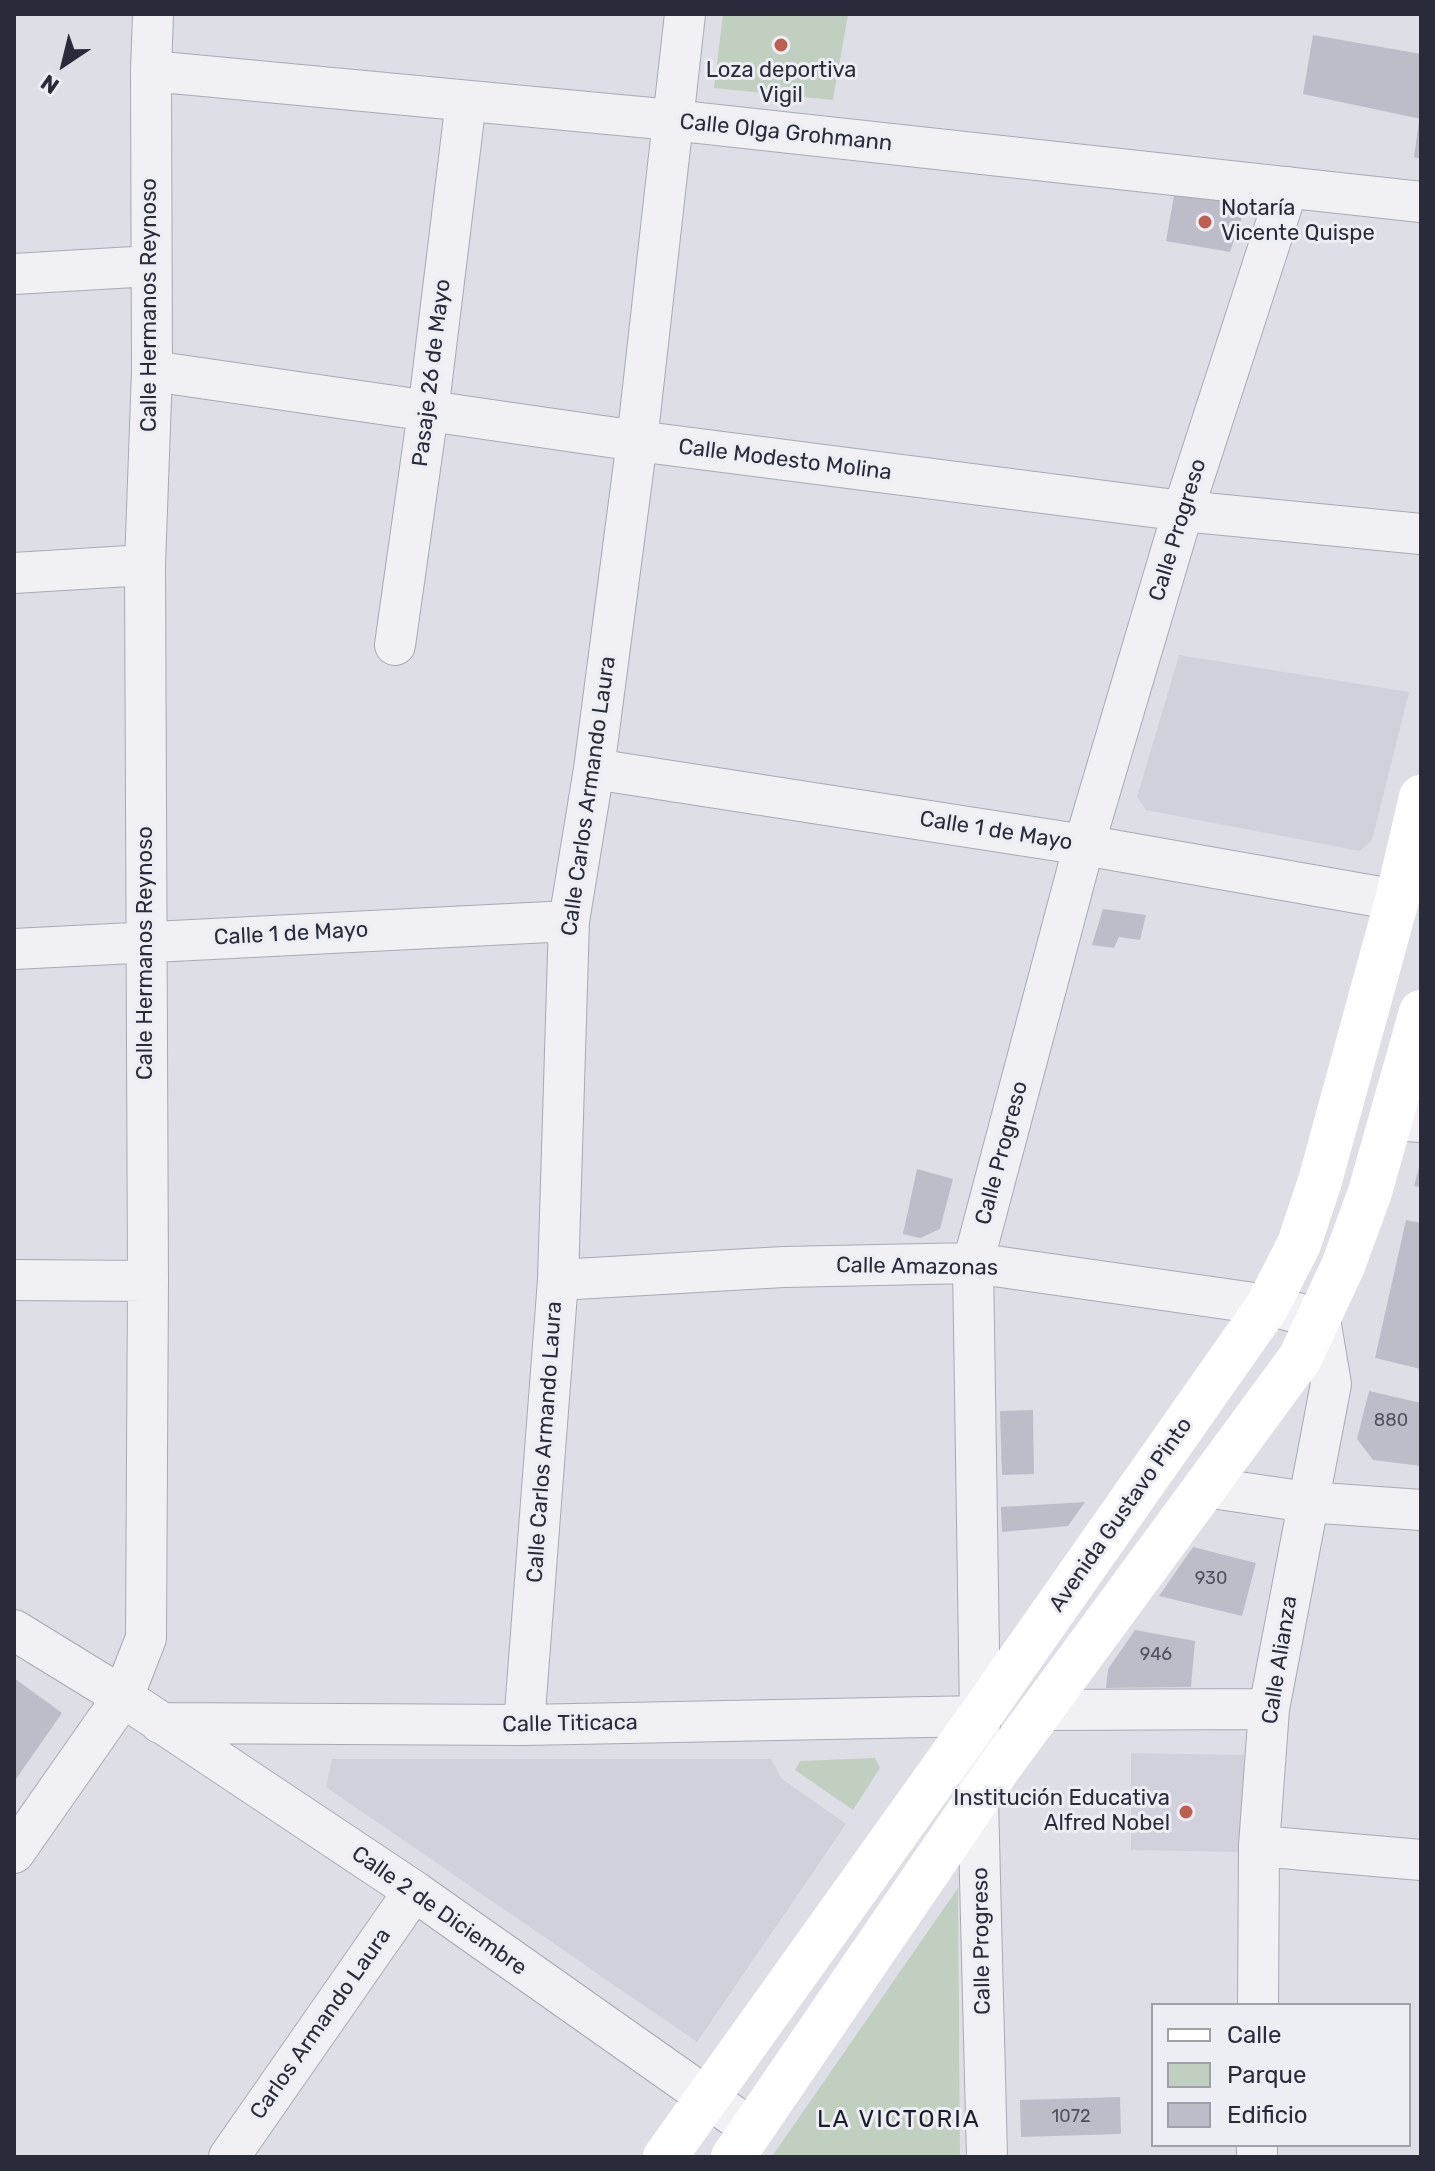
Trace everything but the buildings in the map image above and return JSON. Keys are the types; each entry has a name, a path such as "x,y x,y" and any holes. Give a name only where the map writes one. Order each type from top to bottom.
{"main road":[{"name":"Avenida Gustavo Pinto","path":"665,2157 1268,1305 1299,1244 1340,1111 1397,900 1421,797"},
{"path":"742,2143 998,1769 1300,1358 1343,1266 1370,1192 1406,1121 1421,1012"}],"street":[{"name":"Calle Hermanos Reynoso","path":"14,1853 123,1697 146,1638 145,565 152,371 153,14"},
{"name":"Calle Carlos Armando Laura","path":"524,1725 558,1280 569,921 594,769 637,441 685,14"},
{"name":"Calle Olga Grohmann","path":"151,71 672,120 1421,202"},
{"name":"Pasaje 26 de Mayo","path":"395,645 428,412 466,101"},
{"name":"Calle Progreso","path":"987,2157 978,1799 980,1716 973,1263 1084,845 1183,511 1288,187"},
{"path":"14,274 151,266"},
{"name":"Calle Modesto Molina","path":"152,371 637,441 1183,511 1421,534"},
{"path":"14,573 145,565"},
{"name":"Calle 1 de Mayo","path":"594,769 1084,845 1397,900"},
{"name":"Calle 1 de Mayo","path":"14,949 569,921"},
{"name":"Calle Amazonas","path":"558,1280 783,1267 973,1263 1268,1305 1320,1319"},
{"path":"14,1280 148,1281"},
{"name":"Calle Alianza","path":"1258,2003 1259,1846 1269,1709 1331,1384 1320,1319"},
{"path":"1205,1487 1307,1502 1421,1510"},
{"name":"Calle 2 de Diciembre","path":"14,1630 123,1697 414,1891 707,2098 742,2143"},
{"path":"1042,1710 1269,1709"},
{"name":"Calle Titicaca","path":"160,1723 524,1725 980,1716"},
{"path":"1259,1846 1421,1860"},
{"name":"Carlos Armando Laura","path":"229,2157 414,1891"}],"shaded area":[{"path":"1179,655 1409,692 1372,840 1360,851 1146,810 1137,797"},
{"name":"Institución Educativa Alfred Nobel","path":"1131,1753 1244,1755 1240,1852 1131,1850"},
{"path":"332,1759 771,1759 782,1779 846,1824 697,2042 326,1787"}],"green space":[{"name":"Loza deportiva Vigil","path":"723,14 848,14 833,100 714,88"},
{"path":"875,1758 880,1768 853,1810 795,1770 800,1761"},
{"path":"958,1888 960,2157 773,2155"}],"place":[{"name":"Loza deportiva Vigil","path":"781,45"},
{"name":"Notaría Vicente Quispe","path":"1205,222"},
{"name":"Institución Educativa Alfred Nobel","path":"1186,1812"}],"district":[{"name":"LA VICTORIA","path":"899,2120"}]}
